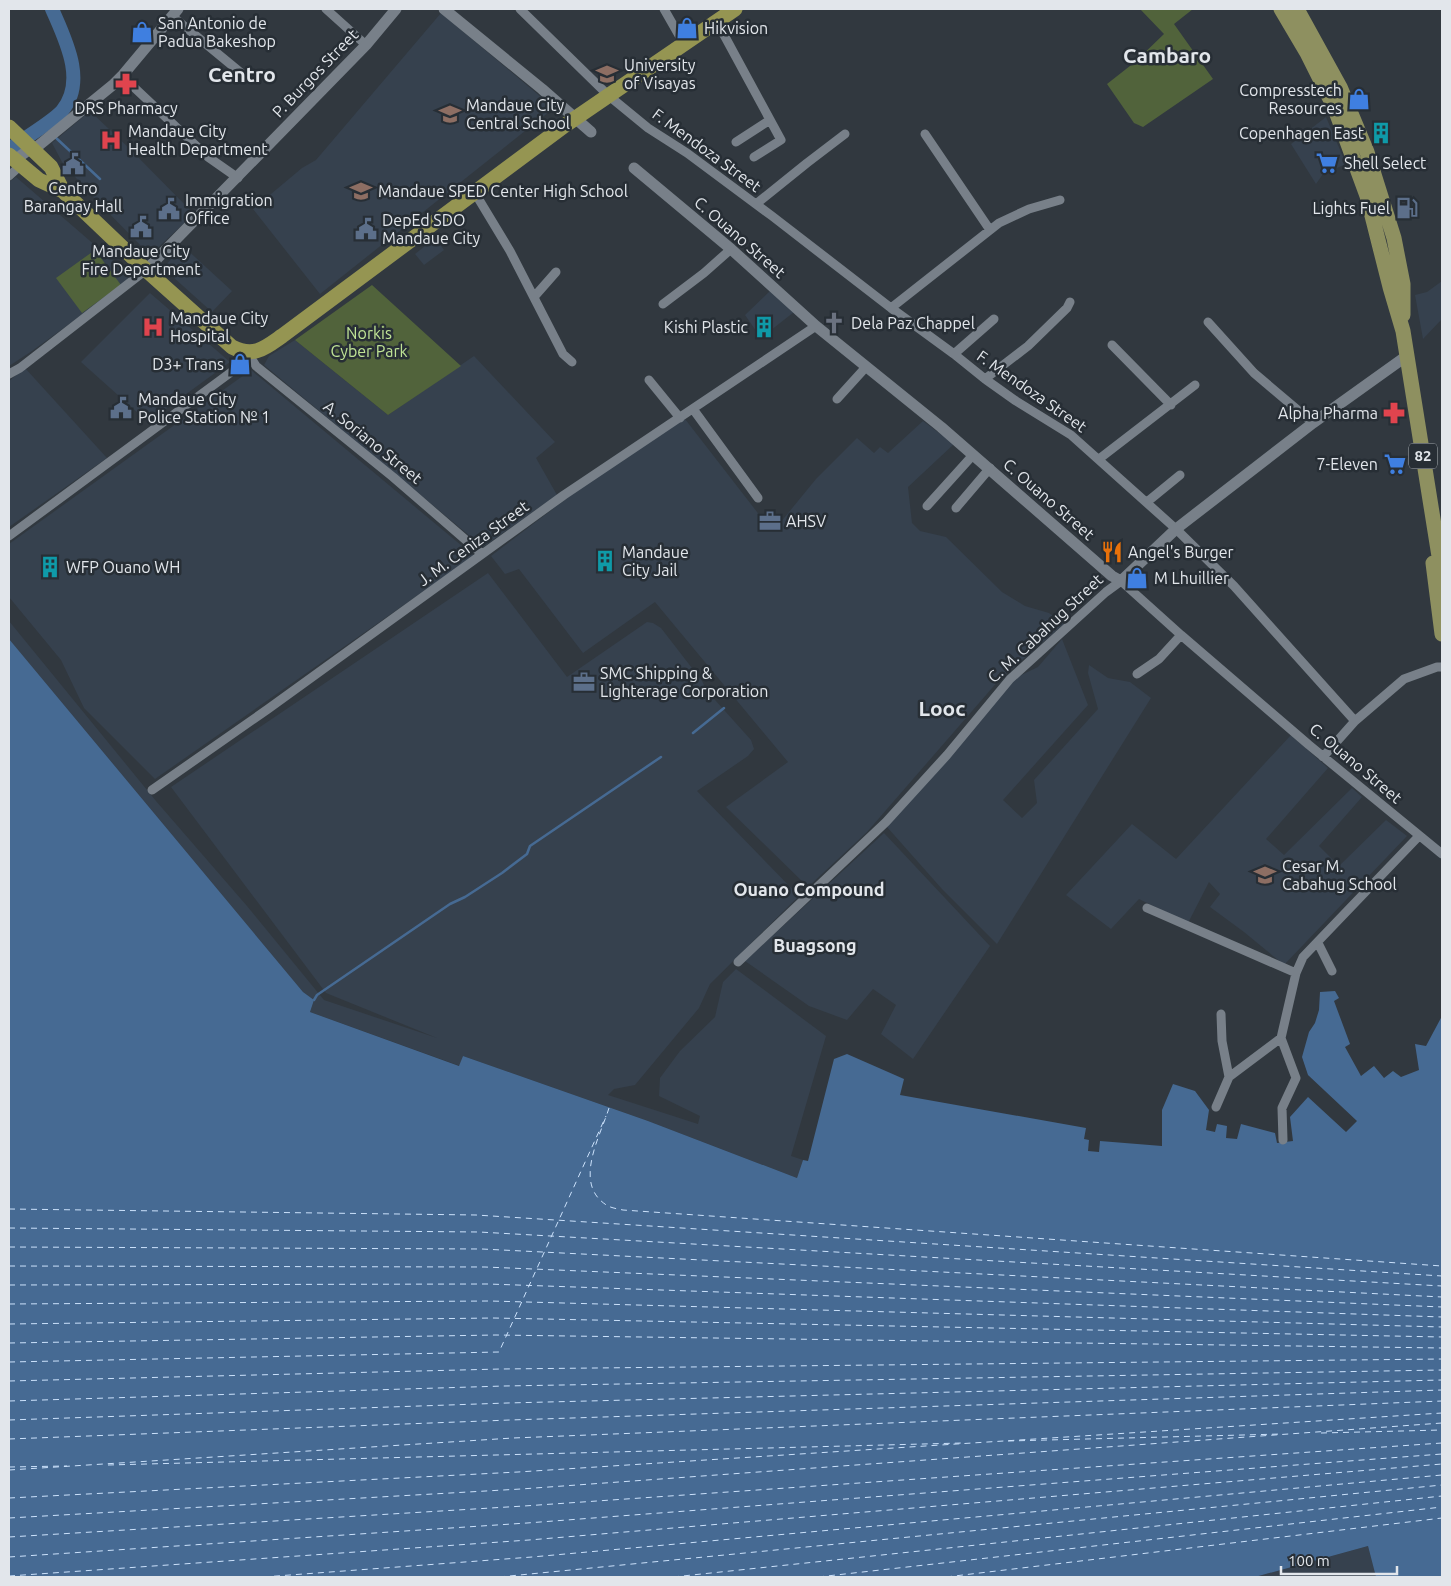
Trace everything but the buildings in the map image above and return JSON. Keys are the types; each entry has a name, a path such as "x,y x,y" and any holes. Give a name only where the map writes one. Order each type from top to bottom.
{"highway":[{"path":"13,161 39,180 63,191 146,270 232,347 248,352 262,349 282,336 576,118 736,9"},
{"path":"12,130 35,146 51,167 63,191"}],"main road":[{"name":"82","path":"1281,9 1307,53 1330,99 1368,196 1390,287 1404,331 1438,531 1442,576"},
{"name":"82","path":"1297,9 1340,87 1367,152 1394,238 1402,275 1404,331"},
{"path":"1413,383 1406,393 1428,524 1442,634"}],"street":[{"path":"326,9 366,45"},
{"name":"P. Burgos Street","path":"9,374 20,368 146,270 366,45 396,9"},
{"path":"444,9 591,132"},
{"name":"F. Mendoza Street","path":"520,9 610,96 648,128 687,153 756,204 985,379 1016,401 1072,435 1176,528 1234,586 1355,721"},
{"path":"664,9 684,44"},
{"path":"9,176 13,161 58,129 122,76 175,11 246,77"},
{"path":"717,22 781,140 754,158"},
{"path":"122,76 208,157 238,178"},
{"path":"736,142 770,120"},
{"path":"756,204 845,134"},
{"path":"925,134 994,227"},
{"name":"C. Ouano Street","path":"634,168 731,249 816,326 990,468 1181,635 1324,757 1442,854"},
{"path":"475,192 510,251 563,354 572,362"},
{"path":"891,308 994,227 1029,209 1060,200"},
{"path":"663,304 704,273 731,249"},
{"path":"534,297 556,272"},
{"path":"985,379 1028,346 1070,302"},
{"path":"954,354 994,319"},
{"path":"1208,322 1254,373 1313,423"},
{"name":"J. M. Ceniza Street","path":"152,790 595,474 816,326"},
{"path":"1112,345 1171,405"},
{"path":"9,536 234,370 248,352"},
{"name":"A. Soriano Street","path":"248,352 256,366 393,477 482,554"},
{"name":"C. M. Cabahug Street","path":"738,962 886,822 947,755 1010,679 1106,592 1121,581 1176,528 1313,423 1408,355"},
{"path":"837,399 866,367"},
{"path":"648,380 680,418"},
{"path":"1098,460 1196,385"},
{"path":"693,409 758,498"},
{"path":"927,506 973,454"},
{"path":"956,508 990,468"},
{"path":"1147,502 1180,475"},
{"path":"1137,674 1159,659 1181,635"},
{"path":"1324,757 1355,721 1404,679 1437,667 1442,667"},
{"path":"1283,1140 1282,1108 1296,1078 1281,1038 1296,973 1303,957 1419,836"},
{"path":"1147,908 1296,973"},
{"path":"1318,943 1332,971"},
{"path":"1221,1014 1222,1041 1229,1077"},
{"path":"1216,1108 1229,1077 1281,1038"}],"shaded area":[{"path":"441,13 554,108 320,294 253,209 302,168 316,160"},
{"path":"90,111 194,214 150,255 91,195 62,162 52,143"},
{"path":"1326,117 1346,164 1323,174 1316,184 1291,144"},
{"path":"16,177 133,278 9,366 9,182"},
{"path":"435,238 444,250 424,265 415,254"},
{"path":"183,246 232,291 212,312 163,268"},
{"path":"1442,281 1442,321 1423,339 1415,295 1427,292"},
{"name":"Kishi Plastic","path":"770,291 794,312 761,338 745,315"},
{"name":"Mandaue City Hospital","path":"150,293 230,362 148,422 81,362"},
{"path":"295,340 388,415 474,356 555,442 536,458 557,495 483,547 264,365 269,356"},
{"path":"25,368 107,458 9,527 9,381"},
{"path":"251,370 474,556 155,779 84,708 61,660 9,597 9,544"},
{"path":"685,419 771,530 780,523 816,479 857,438 874,453 880,447 888,453 923,421 954,444 908,487 912,523 920,531 946,537 1002,592 1025,606 1049,613 1064,624 999,680 867,832 808,887 726,807 788,762 655,602 583,653 519,569 505,574 491,556 583,486"},
{"path":"488,573 567,677 647,622 661,628 702,681 707,691 751,740 754,749 748,756 697,791 799,896 710,984 699,1008 635,1085 614,1089 608,1095 698,1124 700,1116 659,1096 660,1078 680,1051 715,1017 723,982 736,969 826,1036 791,1156 803,1160 797,1178 648,1121 463,1056 460,1066 310,1012 314,1000 303,992 9,639 9,621 156,801 247,906 324,1000 437,1038 326,993 171,787"},
{"path":"1062,639 1088,705 1003,800 1022,818 1037,803 1034,780 1098,709 1088,673 1089,665 1108,678 1130,682 1151,698 997,944 942,889 887,827 1015,678 1038,667"},
{"path":"1291,735 1328,768 1266,839 1284,855 1352,788 1362,797 1319,846 1339,866 1386,820 1407,836 1284,965 1210,907 1220,894 1209,882 1188,923 1139,899 1111,929 1066,895 1132,824 1176,859"},
{"path":"884,833 990,946 913,1059 881,1034 896,1005 873,989 847,1020 809,1006 745,961"},
{"path":"1368,1546 1376,1577 1255,1577"}],"green space":[{"path":"1140,9 1193,9 1174,24 1213,79 1143,127 1134,123 1107,84 1135,62 1164,34"},
{"path":"95,250 121,285 82,313 56,278"},
{"name":"Norkis Cyber Park","path":"372,285 461,366 388,415 295,340"}],"water":[{"path":"9,639 303,992 314,1000 310,1012 459,1066 463,1056 648,1121 797,1178 803,1160 808,1161 834,1059 847,1054 904,1079 900,1095 1086,1128 1084,1139 1089,1140 1088,1151 1099,1152 1100,1141 1162,1146 1162,1110 1173,1084 1195,1091 1209,1110 1206,1130 1215,1132 1217,1124 1227,1126 1226,1138 1237,1139 1241,1124 1275,1133 1277,1143 1293,1141 1290,1117 1308,1097 1346,1132 1357,1121 1308,1075 1302,1057 1309,1032 1315,1023 1319,1010 1320,992 1335,991 1339,998 1334,1001 1350,1044 1345,1047 1361,1076 1374,1066 1384,1078 1393,1071 1401,1077 1419,1070 1415,1044 1426,1046 1442,1016 1442,1577 1376,1577 1368,1546 1255,1577 9,1577"}],"waterway":[{"path":"9,149 62,111 73,87 71,60 63,33 52,9"},
{"path":"44,124 50,131"},
{"path":"55,137 100,179"},
{"path":"693,733 724,708"},
{"path":"314,1000 317,995 450,904 465,897 502,873 527,854 530,846 661,757"}],"ferry route":[{"path":"609,1108 595,1146 590,1173 592,1186 597,1197 608,1206 623,1210 1442,1266"},
{"path":"9,1362 499,1352 606,1116"},
{"path":"9,1209 476,1215 1442,1276"},
{"path":"9,1228 479,1232 1442,1286"},
{"path":"9,1247 482,1249 1442,1297"},
{"path":"9,1266 485,1267 1442,1307"},
{"path":"9,1285 488,1284 1442,1317"},
{"path":"9,1304 490,1301 1442,1327"},
{"path":"9,1324 493,1318 1442,1337"},
{"path":"9,1343 496,1335 1442,1348"},
{"path":"9,1381 501,1369 1442,1359"},
{"path":"9,1401 504,1386 1442,1370"},
{"path":"9,1420 507,1403 1442,1380"},
{"path":"9,1439 510,1420 1442,1390"},
{"path":"9,1470 513,1438 1442,1401"},
{"path":"9,1498 518,1472 1442,1413"},
{"path":"9,1518 521,1489 1442,1423"},
{"path":"1321,1433 1442,1430"},
{"path":"1008,1441 1282,1434"},
{"path":"108,1465 962,1443"},
{"path":"9,1537 524,1506 1442,1443"},
{"path":"9,1557 527,1523 1442,1454"},
{"path":"9,1576 529,1540 1442,1464"},
{"path":"9,1467 67,1466"},
{"path":"263,1577 532,1557 1442,1475"},
{"path":"499,1577 1442,1485"},
{"path":"673,1577 1442,1496"},
{"path":"818,1577 1442,1507"},
{"path":"946,1577 1442,1518"}],"place":[{"name":"Hikvision","path":"687,28"},
{"name":"San Antonio de Padua Bakeshop","path":"142,32"},
{"name":"University of Visayas","path":"607,74"},
{"name":"DRS Pharmacy","path":"126,84"},
{"name":"Compresstech Resources","path":"1359,99"},
{"name":"Mandaue City Central School","path":"450,114"},
{"name":"Copenhagen East","path":"1381,133"},
{"name":"Mandaue City Health Department","path":"111,140"},
{"name":"Shell Select","path":"1327,163"},
{"name":"Centro Barangay Hall","path":"73,164"},
{"name":"Mandaue SPED Center High School","path":"361,191"},
{"name":"Lights Fuel","path":"1407,208"},
{"name":"Immigration Office","path":"169,209"},
{"name":"Mandaue City Fire Department","path":"141,227"},
{"name":"DepEd SDO Mandaue City","path":"366,229"},
{"name":"Dela Paz Chappel","path":"834,323"},
{"name":"Mandaue City Hospital","path":"153,327"},
{"name":"Kishi Plastic","path":"764,327"},
{"name":"D3+ Trans","path":"240,364"},
{"name":"Mandaue City Police Station № 1","path":"121,408"},
{"name":"Alpha Pharma","path":"1394,413"},
{"name":"7-Eleven","path":"1395,464"},
{"name":"AHSV","path":"770,521"},
{"name":"Angel's Burger","path":"1112,552"},
{"name":"Mandaue City Jail","path":"605,561"},
{"name":"WFP Ouano WH","path":"50,567"},
{"name":"M Lhuillier","path":"1137,578"},
{"name":"SMC Shipping & Lighterage Corporation","path":"584,682"},
{"name":"Cesar M. Cabahug School","path":"1265,875"}],"district":[{"name":"Cambaro","path":"1167,56"},
{"name":"Centro","path":"242,75"},
{"name":"Looc","path":"942,709"},
{"name":"Ouano Compound","path":"809,890"},
{"name":"Buagsong","path":"815,946"}]}
